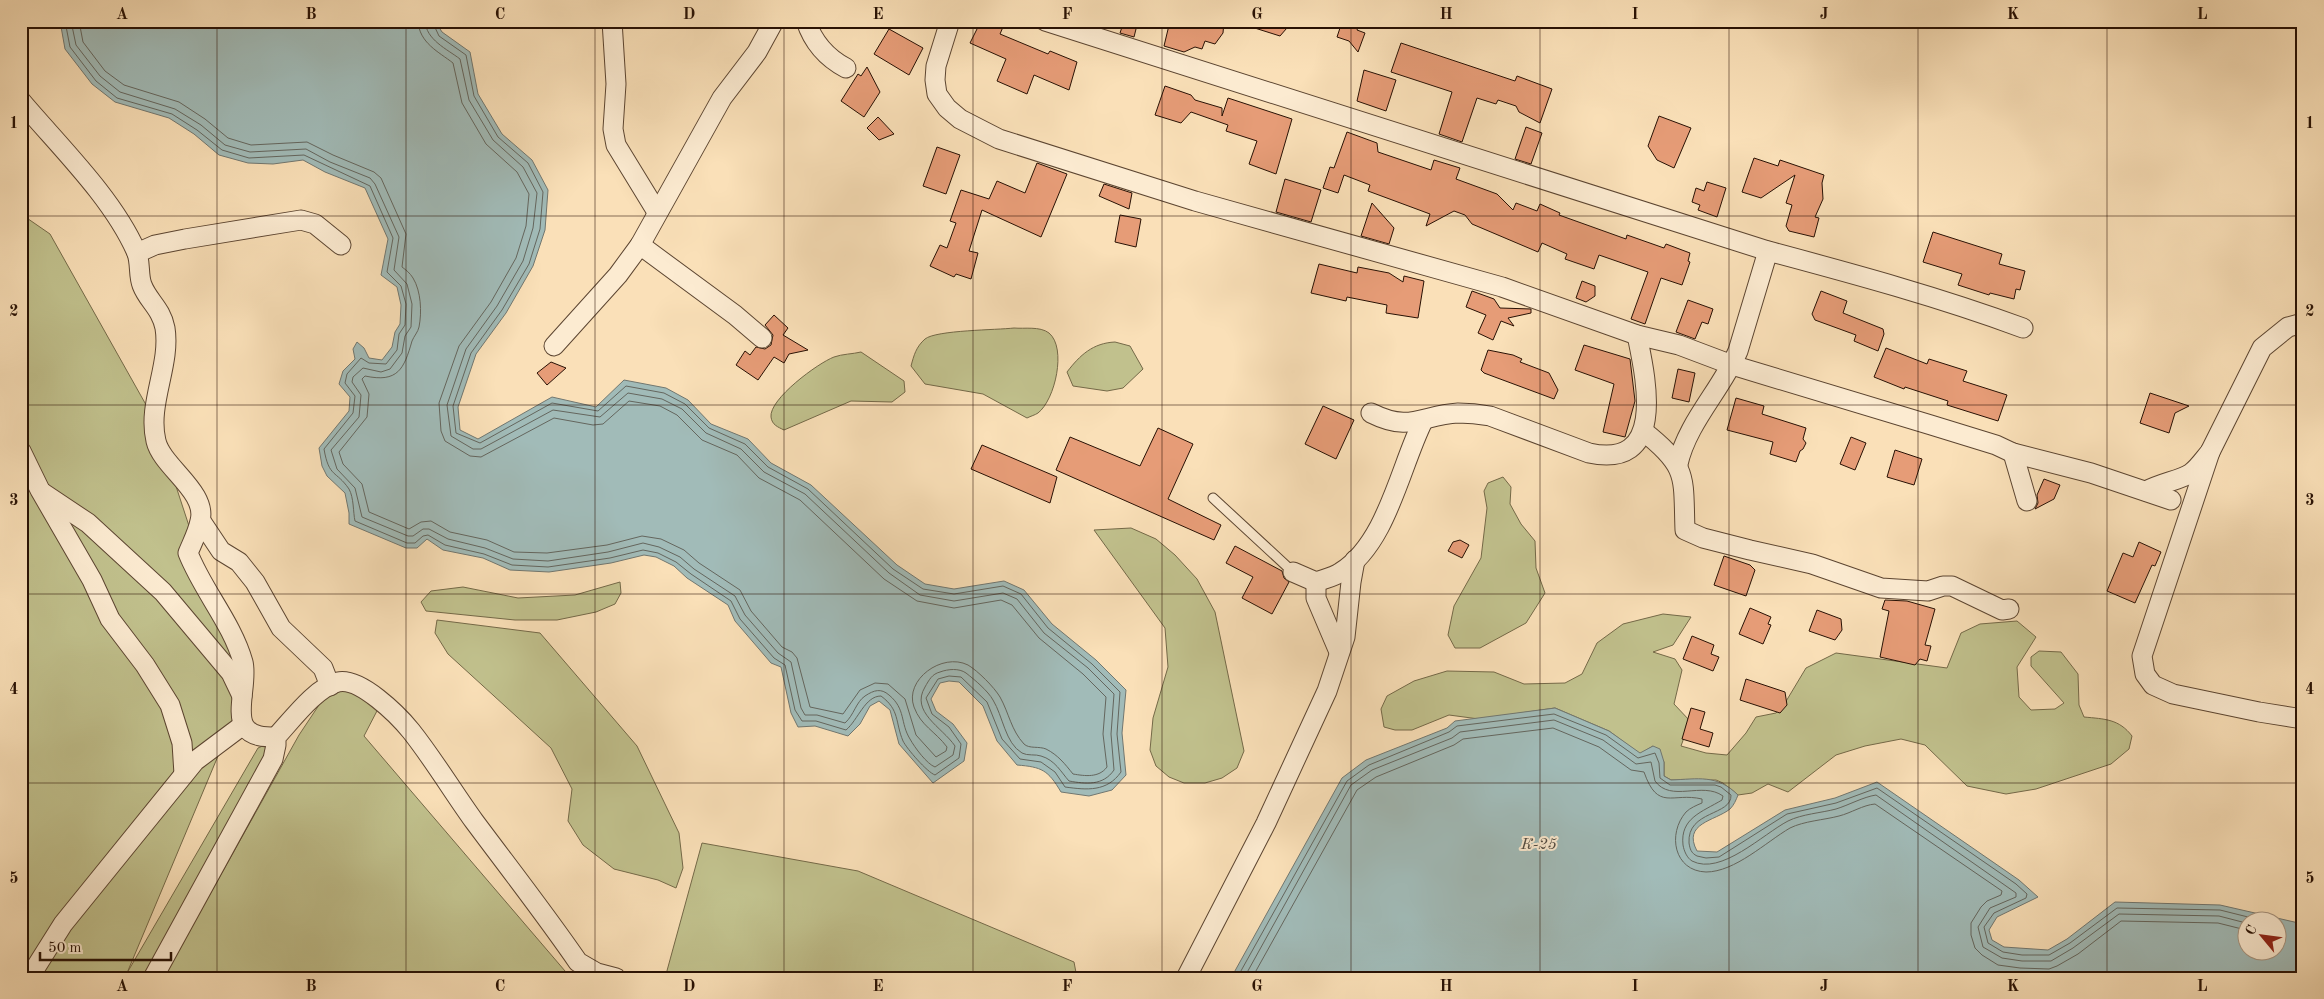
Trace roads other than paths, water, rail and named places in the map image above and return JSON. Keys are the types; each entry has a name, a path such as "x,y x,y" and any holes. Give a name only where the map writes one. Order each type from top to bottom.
{"street":[{"path":"612,21 616,84 613,129 616,145 657,212"},
{"path":"554,346 618,275 640,245 722,98 757,52 774,21"},
{"path":"806,21 821,48 833,61 846,68"},
{"path":"950,21 936,66 934,80 937,94 947,108 960,119 999,139 1195,201 1502,287 1637,335 1679,345 1732,366 1996,445 2013,453 2091,473 2171,500"},
{"path":"1045,21 1768,251 1904,288 2023,328"},
{"path":"21,101 90,180 137,253 142,285 159,309 165,328 165,348 154,419 157,448 192,489 200,510 201,520 221,551 238,562 255,582 281,628 323,668 330,686"},
{"path":"137,253 155,245 301,220 315,224 341,245"},
{"path":"640,245 736,315 762,338"},
{"path":"1768,251 1732,366 1681,450 1678,464 1684,484 1685,530 1703,538 1812,564 1881,588 1928,591 1943,586 1952,586 2002,610 2009,609"},
{"path":"2303,323 2288,327 2262,348 2210,452 2142,656 2145,674 2153,684 2174,694 2303,719"},
{"path":"1371,413 1388,421 1409,424 1457,413 1482,415 1599,455 1621,453 1631,446 1643,431 1648,415 1637,335"},
{"path":"1293,572 1316,582 1341,572 1355,560 1385,518 1423,421"},
{"path":"1643,431 1678,464"},
{"path":"21,451 40,490 92,580 110,619 145,664 170,705 182,743 184,774"},
{"path":"2146,491 2155,485 2190,474 2210,452"},
{"path":"2013,453 2028,501"},
{"path":"21,476 88,523 163,592 231,673 243,700"},
{"path":"201,520 188,553 195,570 233,637 244,664 241,713 243,725 249,732 261,736 276,737"},
{"path":"1186,978 1300,751 1327,691 1345,637 1350,582 1355,560"},
{"path":"1316,582 1316,598 1339,652"},
{"path":"153,978 273,759 276,737 321,690 338,681 358,686 383,703 410,730 474,822 578,962 597,973 616,978"},
{"path":"28,978 63,924 195,761 243,725"}],"lane":[{"path":"1213,498 1293,572"}],"water":[{"path":"60,21 435,21 442,32 470,52 478,94 502,134 532,160 548,190 545,230 533,266 506,313 476,354 458,407 460,430 478,439 552,397 596,407 624,380 666,388 688,400 711,424 748,439 771,463 811,485 897,565 925,584 954,589 1004,581 1024,590 1052,624 1096,660 1126,690 1122,733 1126,775 1112,790 1089,796 1061,792 1044,771 1033,767 1017,765 997,741 983,706 959,682 949,681 940,683 931,699 936,711 953,724 967,743 964,761 933,783 899,744 890,710 879,701 870,706 860,724 848,736 815,726 798,727 791,713 781,667 771,663 735,621 728,605 687,578 674,566 656,557 644,555 611,563 549,572 510,570 483,558 443,550 427,539 417,548 406,548 349,524 345,493 327,476 322,466 319,448 349,411 350,397 339,384 343,371 355,359 353,349 357,342 364,348 369,358 382,360 392,347 395,332 400,324 401,305 397,287 381,275 388,239 365,188 325,172 303,160 273,164 248,163 219,155 194,134 169,118 115,102 92,84 65,49"},
{"name":"К-25","path":"1555,708 1609,731 1640,753 1653,746 1660,749 1664,762 1664,776 1671,780 1707,779 1715,781 1730,788 1738,795 1730,809 1702,824 1697,829 1693,842 1697,851 1717,852 1785,810 1835,798 1877,782 2019,880 2038,897 1997,917 1989,930 1992,940 2004,947 2048,950 2067,939 2115,902 2220,905 2251,912 2236,912 2236,962 2286,962 2286,920 2303,924 2303,978 1231,978 1342,778 1366,760 1447,728 1455,721"}]}
